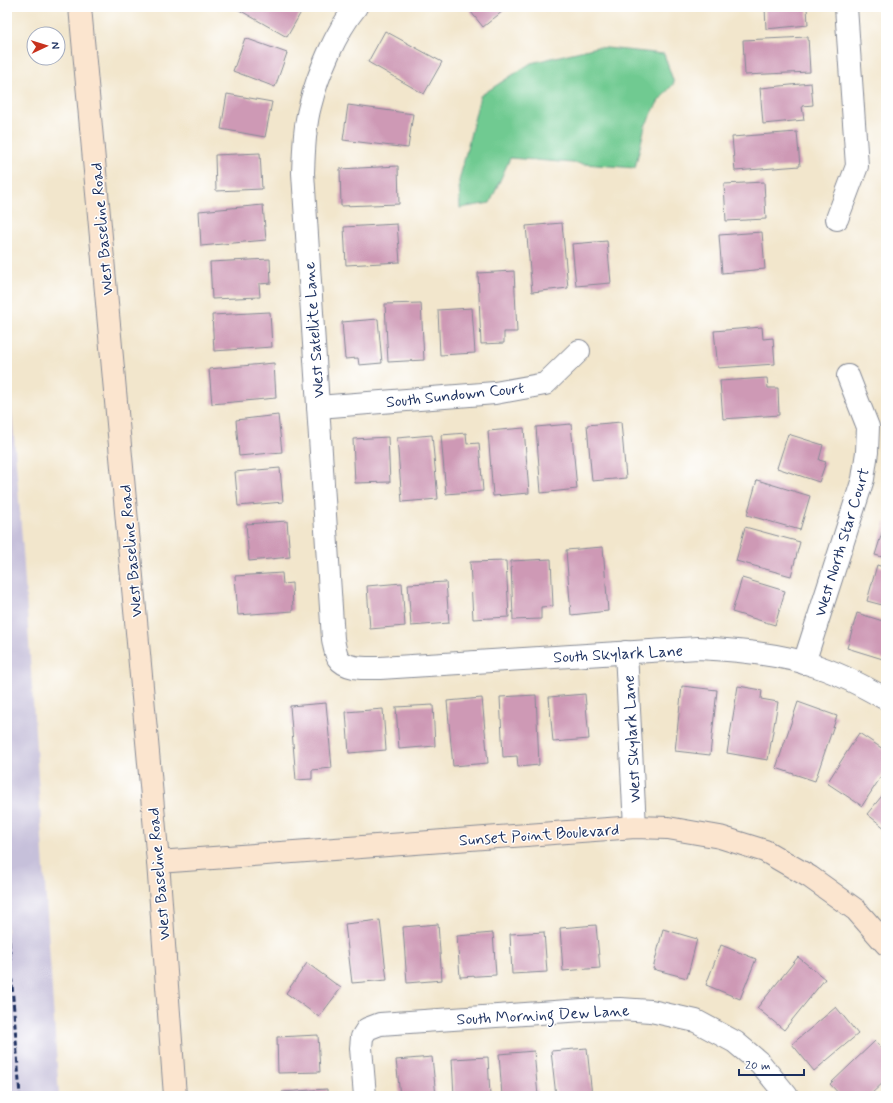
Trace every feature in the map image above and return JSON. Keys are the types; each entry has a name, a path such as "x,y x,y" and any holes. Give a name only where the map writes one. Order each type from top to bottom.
{"main road":[{"name":"West Baseline Road","path":"80,7 158,862 175,1096"},
{"name":"Sunset Point Boulevard","path":"158,862 635,827 668,828 720,837 764,851 810,877 856,910 886,944"}],"street":[{"name":"West Satellite Lane","path":"342,662 335,651 333,639 303,173 304,141 310,107 319,77 348,16 356,7"},
{"path":"837,219 857,166 846,7"},
{"name":"South Sundown Court","path":"318,407 495,393 545,384 579,351"},
{"name":"West North Star Court","path":"804,663 863,479 868,427 848,376"},
{"name":"South Skylark Lane","path":"342,662 363,668 380,668 698,648 730,650 758,653 820,668 886,699"},
{"name":"West Skylark Lane","path":"626,652 635,827"},
{"name":"South Morning Dew Lane","path":"365,1096 361,1045 362,1036 367,1029 380,1024 583,1010 620,1009 651,1011 696,1021 735,1042 760,1063 787,1096"}],"shaded area":[{"path":"7,348 23,551 59,1096 7,1096"}],"green space":[{"path":"597,47 664,54 674,83 658,102 645,126 635,168 510,158 490,203 460,208 459,181 480,96 531,63"}],"building":[{"path":"234,7 304,7 287,37"},
{"path":"467,7 508,7 483,27"},
{"path":"765,7 807,7 808,25 766,29"},
{"path":"385,31 442,62 424,94 368,62"},
{"path":"808,37 810,72 745,75 743,40"},
{"path":"245,38 287,53 275,87 233,71"},
{"path":"811,83 813,105 802,106 804,120 763,124 760,88"},
{"path":"227,94 272,102 265,137 221,129"},
{"path":"348,105 413,114 408,148 343,140"},
{"path":"797,132 800,166 735,171 732,137"},
{"path":"260,153 262,189 216,191 215,155"},
{"path":"398,166 399,204 341,206 340,169"},
{"path":"764,182 766,219 726,221 724,184"},
{"path":"263,205 266,240 201,246 199,211"},
{"path":"562,223 568,288 532,292 526,226"},
{"path":"397,224 400,262 346,265 344,227"},
{"path":"762,232 765,269 722,273 719,235"},
{"path":"607,241 611,283 576,286 572,244"},
{"path":"270,259 271,283 259,284 260,297 212,299 210,262"},
{"path":"514,271 517,332 504,332 504,343 481,344 478,273"},
{"path":"421,303 424,360 388,362 385,304"},
{"path":"472,308 475,353 440,355 438,310"},
{"path":"270,312 272,347 214,351 212,315"},
{"path":"378,319 382,363 359,365 358,358 345,359 342,322"},
{"path":"762,327 763,339 773,338 775,364 718,368 714,331"},
{"path":"274,363 276,398 212,404 209,369"},
{"path":"767,378 768,388 778,388 779,415 723,419 720,381"},
{"path":"278,415 282,452 239,456 236,420"},
{"path":"621,422 626,478 592,481 587,425"},
{"path":"571,424 577,489 541,493 536,427"},
{"path":"524,428 529,493 493,496 488,431"},
{"path":"466,433 467,444 479,443 483,491 446,494 441,435"},
{"path":"788,434 823,445 819,460 826,462 819,482 777,468"},
{"path":"432,435 438,499 402,502 397,438"},
{"path":"388,437 390,482 355,483 353,439"},
{"path":"280,468 283,502 238,506 235,472"},
{"path":"757,480 810,496 800,530 747,515"},
{"path":"886,520 886,558 875,555"},
{"path":"287,521 290,557 249,561 246,524"},
{"path":"745,527 800,542 791,576 736,561"},
{"path":"603,547 608,611 571,615 566,550"},
{"path":"551,559 553,606 541,607 541,619 513,620 511,561"},
{"path":"506,561 509,617 473,619 470,562"},
{"path":"877,565 886,568 886,606 867,601"},
{"path":"282,573 283,584 292,583 293,611 238,615 235,576"},
{"path":"742,578 785,591 775,625 732,612"},
{"path":"446,582 449,623 411,626 408,584"},
{"path":"402,583 405,626 370,629 367,586"},
{"path":"857,613 886,622 886,660 847,648"},
{"path":"682,686 717,690 710,755 675,751"},
{"path":"738,686 762,690 761,699 778,702 768,760 727,753"},
{"path":"585,694 589,739 553,742 549,697"},
{"path":"536,695 539,765 518,767 517,756 503,757 500,697"},
{"path":"482,698 488,763 453,766 447,701"},
{"path":"798,702 837,716 815,781 776,768"},
{"path":"326,703 332,768 312,770 312,779 296,780 290,706"},
{"path":"433,705 435,746 399,749 396,707"},
{"path":"383,709 386,750 349,753 346,712"},
{"path":"859,733 886,751 886,769 862,806 827,783"},
{"path":"886,791 886,829 867,814"},
{"path":"380,920 387,980 352,983 345,924"},
{"path":"438,924 442,980 407,983 403,927"},
{"path":"596,925 600,968 563,971 560,928"},
{"path":"663,929 697,939 687,978 653,969"},
{"path":"544,932 547,972 512,974 510,934"},
{"path":"493,933 496,975 460,977 457,936"},
{"path":"721,945 756,959 740,999 706,985"},
{"path":"798,957 825,979 784,1030 757,1008"},
{"path":"307,963 341,988 319,1017 286,993"},
{"path":"836,1007 858,1034 814,1071 792,1044"},
{"path":"318,1035 320,1072 278,1073 277,1037"},
{"path":"875,1041 886,1053 886,1080 869,1096 841,1096 830,1084"},
{"path":"587,1048 592,1096 556,1096 551,1051"},
{"path":"534,1051 538,1096 502,1096 499,1054"},
{"path":"432,1057 436,1096 400,1096 396,1060"},
{"path":"488,1057 490,1096 454,1096 452,1059"},
{"path":"327,1089 327,1096 283,1096 282,1092"}],"railway":[{"path":"7,914 20,1096"}]}
